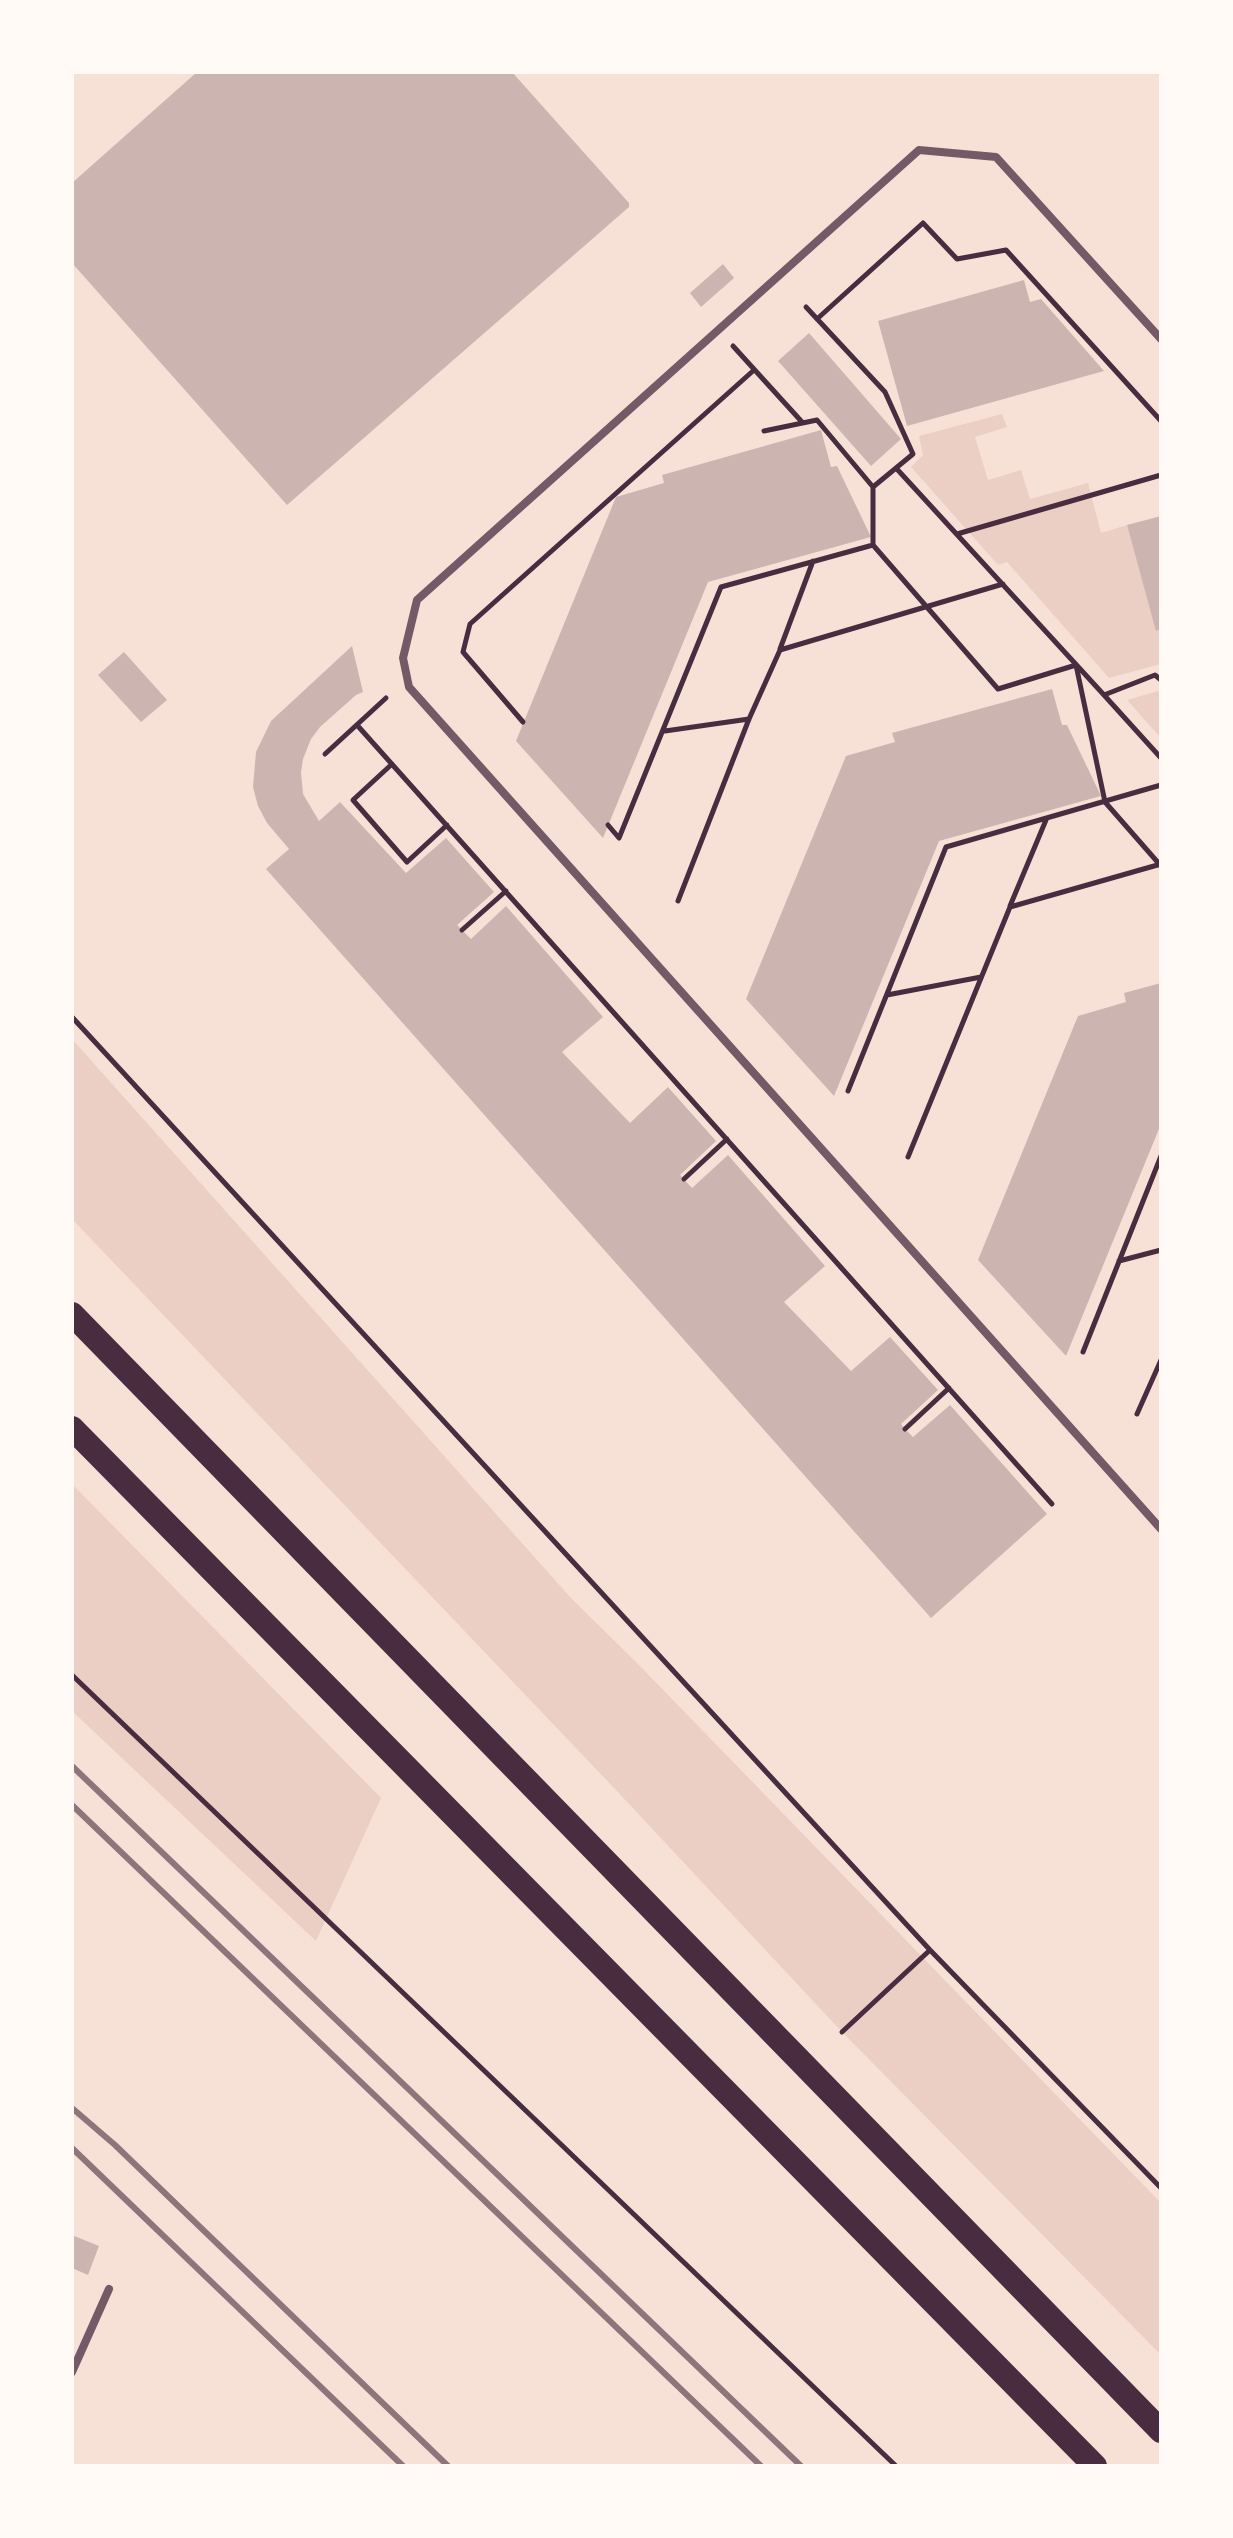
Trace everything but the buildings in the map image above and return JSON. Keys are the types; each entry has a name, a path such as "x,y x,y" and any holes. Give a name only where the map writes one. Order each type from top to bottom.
{"highway":[{"path":"72,1314 1161,2431"},
{"path":"72,1428 1095,2466"}],"street":[{"path":"1161,339 996,157 919,150 417,600 403,658 409,687 429,710 1161,1529"},
{"path":"72,2372 109,2289"}],"path":[{"path":"817,319 923,223 957,259 1006,250 1161,421"},
{"path":"806,307 885,392 913,454 873,487"},
{"path":"718,330 803,423"},
{"path":"523,722 463,652 470,624 754,370"},
{"path":"764,431 817,420 873,487 873,545 998,689 1076,665"},
{"path":"896,468 1161,758"},
{"path":"957,534 1161,475"},
{"path":"608,825 619,838 721,587 873,545"},
{"path":"678,901 813,561"},
{"path":"780,650 1003,584"},
{"path":"1010,907 1161,864 1105,802 1076,665"},
{"path":"1104,695 1158,674 1161,680"},
{"path":"325,754 408,678"},
{"path":"664,731 749,719"},
{"path":"357,725 1052,1504"},
{"path":"392,764 353,800 407,862 447,825"},
{"path":"848,1091 946,847 1161,785"},
{"path":"908,1157 1047,819"},
{"path":"462,930 506,891"},
{"path":"887,995 982,976"},
{"path":"72,1017 930,1950 1161,2188"},
{"path":"684,1179 727,1139"},
{"path":"1083,1352 1161,1156"},
{"path":"1119,1261 1161,1250"},
{"path":"1137,1414 1161,1360"},
{"path":"905,1429 949,1388"},
{"path":"72,1675 896,2466"},
{"path":"842,2032 930,1950"}],"shaded area":[{"path":"1002,414 1007,427 975,437 988,480 1021,470 1030,499 1088,483 1101,533 1127,525 1157,631 1161,629 1161,664 1109,678 1007,562 998,565 911,467 923,455 919,436"},
{"path":"1158,691 1161,694 1161,738 1127,700"},
{"path":"72,1039 571,1598 1161,2203 1161,2355 842,2032 72,1219"},
{"path":"72,1484 381,1798 316,1941 72,1711"}],"railway":[{"path":"72,1766 801,2466"},
{"path":"72,1805 761,2466"},
{"path":"72,2108 115,2145 448,2466"},
{"path":"72,2148 403,2466"}]}
